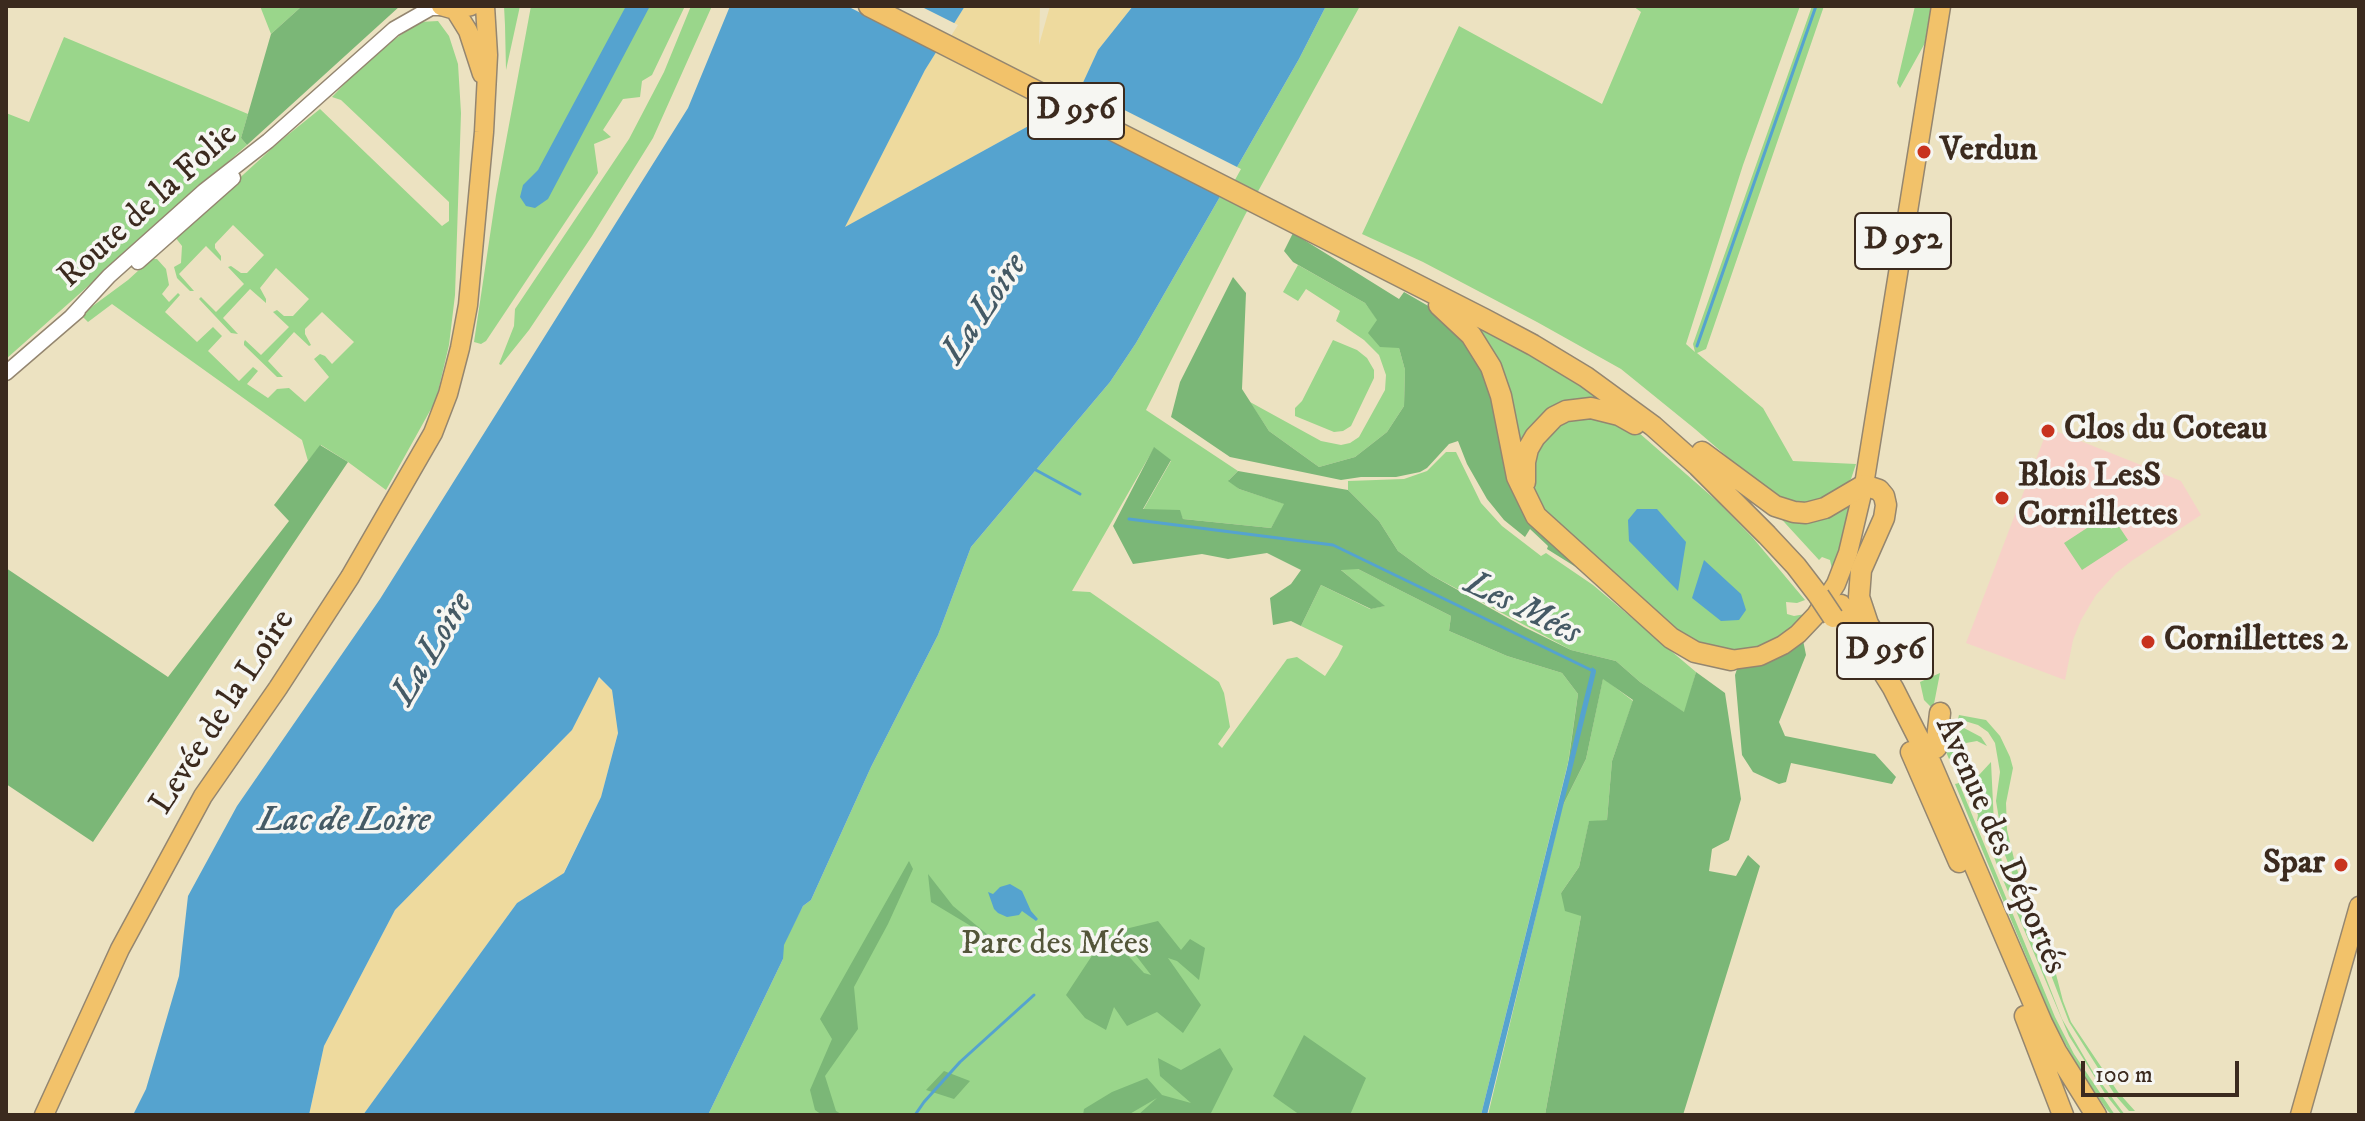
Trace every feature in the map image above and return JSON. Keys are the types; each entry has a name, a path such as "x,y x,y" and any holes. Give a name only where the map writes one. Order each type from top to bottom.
{"highway":[{"name":"D 956","path":"869,6 1511,320 1578,358 1663,419 1700,459"},
{"name":"D 956","path":"895,6 1286,210 1411,282 1533,345 1586,377 1700,459 1775,506 1806,513 1825,508 1864,485 1879,490 1886,505 1884,518 1861,570 1859,597 1868,624 1921,717 1933,767"},
{"name":"D 956","path":"1411,282 1451,315 1484,354 1497,381 1517,477 1536,516 1671,638 1695,652 1731,660"},
{"name":"D 956","path":"1526,498 1525,462 1535,437 1554,417 1579,408 1605,410 1619,415 1700,459"},
{"name":"Avenue des Déportés","path":"1700,459 1767,535 1823,591 1875,681 1933,767 2042,1023 2096,1115"},
{"name":"Avenue des Déportés","path":"1933,767 2032,1032"},
{"name":"D 956","path":"2032,1032 2081,1115"},
{"path":"2032,1032 2063,1115"}],"main road":[{"name":"Levée de la Loire","path":"44,1115 120,949 203,796 350,577 433,433 448,394 468,305 486,91 488,55 485,6"},
{"name":"D 952","path":"1864,485 1941,6"},
{"path":"453,8 472,43 486,91"},
{"name":"D 956","path":"1731,660 1760,656 1783,645 1816,615 1836,584 1848,553 1864,485"},
{"path":"2300,1115 2359,906"}],"street":[{"name":"Route de la Folie","path":"6,373 71,317 109,276 204,191 268,141 394,29 413,6"},
{"name":"Route de la Folie","path":"394,29 431,8 453,8"}],"shaded area":[{"path":"2048,428 2181,481 2201,515 2133,560 2096,595 2073,640 2065,680 1966,643"}],"green space":[{"path":"260,6 302,6 271,34"},
{"path":"302,6 400,6 247,145 241,138 271,34"},
{"path":"504,6 520,6 506,70 505,25"},
{"path":"531,6 685,6 652,75 642,81 640,97 623,99 603,130 611,137 594,144 598,173 486,341 481,344 474,342 496,195"},
{"path":"691,6 712,6 653,138 529,330 499,364 514,326 515,309 629,139 664,72"},
{"name":"Parc des Mées","path":"1326,6 1360,6 1245,215 1146,410 1238,471 1229,480 1239,489 1285,504 1271,528 1183,519 1179,510 1143,510 1171,461 1154,448 1072,591 1090,592 1219,682 1230,727 1218,744 1222,748 1287,659 1297,657 1325,676 1338,656 1343,646 1301,626 1321,585 1370,609 1384,606 1340,569 1358,569 1451,616 1449,631 1507,656 1562,673 1578,694 1568,763 1481,1115 708,1115 783,959 783,945 803,906 811,900 871,767 938,635 971,547 1110,382 1136,343 1299,59"},
{"path":"1633,6 1800,6 1743,165 1686,344 1695,352 1693,344 1812,6 1824,6 1706,349 1697,353 1763,408 1793,461 1856,464 1851,479 1836,493 1811,503 1782,499 1761,486 1621,369 1423,262 1362,234 1459,26 1602,104 1641,12"},
{"path":"1915,6 1931,6 1925,43 1900,88 1897,83"},
{"path":"438,21 449,36 458,64 461,113 455,295 449,345 436,400 386,490 321,445 308,461 302,440 112,304 88,322 83,317 86,311 151,259 157,259 166,269 169,285 162,294 169,302 178,293 180,295 165,312 197,342 213,327 222,336 208,351 239,381 253,367 258,371 247,384 268,398 277,389 289,388 305,402 329,377 314,359 320,354 332,364 354,342 322,312 305,329 311,345 294,332 268,361 283,377 277,377 244,342 261,355 289,327 273,312 277,310 284,316 293,316 309,299 276,268 260,288 266,303 250,289 223,318 238,334 231,333 199,299 201,297 216,312 244,284 228,267 247,273 264,255 233,225 215,244 221,261 206,246 179,274 194,291 190,291 177,278 174,267 181,263 182,246 175,237 320,109 442,226 449,221 449,202 341,100 332,97 371,56 419,22"},
{"path":"64,37 248,114 241,138 247,145 6,359 6,113 29,122"},
{"path":"1293,233 1399,299 1404,292 1444,315 1490,371 1514,484 1595,579 1547,549 1548,546 1530,529 1525,537 1504,520 1487,499 1458,441 1449,444 1420,472 1396,477 1341,480 1230,457 1171,417 1180,382 1233,277 1246,293 1242,389 1269,431 1319,467 1355,457 1387,432 1404,406 1405,370 1399,348 1380,347 1368,333 1377,320 1365,303 1293,262 1284,251"},
{"path":"1298,265 1365,303 1399,348 1405,370 1404,406 1387,432 1355,457 1319,467 1269,431 1250,402 1321,441 1341,445 1359,437 1385,390 1386,375 1379,355 1364,340 1336,321 1340,311 1306,289 1298,301 1283,292"},
{"path":"1461,318 1546,363 1607,402 1576,402 1520,458"},
{"path":"1333,340 1357,350 1367,358 1374,370 1374,378 1351,426 1334,432 1295,416 1295,408 1302,401"},
{"path":"1596,412 1638,432 1718,502 1753,538 1805,600 1786,602 1787,614 1805,614 1800,623 1780,639 1752,649 1727,650 1705,646 1678,632 1555,523 1539,503 1531,477 1532,458 1559,420"},
{"path":"320,445 348,462 93,842 6,784 6,568 168,677 289,521 274,505"},
{"path":"1154,447 1171,460 1143,509 1180,510 1183,519 1271,528 1284,504 1239,489 1228,481 1238,471 1348,490 1379,521 1398,551 1431,575 1524,627 1571,650 1616,661 1684,712 1696,672 1725,693 1741,799 1729,840 1712,849 1709,871 1736,876 1748,855 1760,866 1683,1115 1545,1115 1581,916 1565,911 1561,893 1579,867 1589,821 1607,820 1612,761 1633,700 1603,679 1586,759 1562,807 1578,694 1562,673 1507,656 1449,631 1451,616 1358,569 1341,570 1385,606 1371,609 1321,585 1301,626 1291,621 1273,625 1270,598 1291,584 1301,570 1267,553 1228,559 1202,554 1133,564 1113,526"},
{"path":"1446,452 1456,452 1481,503 1502,526 1541,556 1546,553 1593,585 1696,672 1685,713 1616,661 1571,650 1431,575 1398,551 1379,521 1348,490 1348,481 1404,479 1427,471"},
{"path":"1852,498 1840,550 1832,569 1830,560 1822,557 1819,560 1774,511"},
{"path":"2110,513 2128,540 2082,570 2064,543"},
{"path":"1803,640 1806,655 1779,722 1785,736 1875,754 1896,777 1892,784 1791,763 1786,782 1779,784 1753,772 1742,755 1735,675 1738,666"},
{"path":"1940,673 1933,709 1924,700 1920,682"},
{"path":"1603,678 1633,701 1612,761 1607,820 1589,822 1579,867 1561,893 1581,916 1545,1115 1488,1115 1562,807 1586,759"},
{"path":"1959,715 1986,720 2000,736 2010,757 2013,768 2006,803 2007,830 2016,867 2051,955 2063,1001 2071,1022 2118,1092 2135,1111 2129,1111 2115,1095 2069,1022 2005,855 1996,801 2000,772 1995,743 1988,732 1978,725 1958,719"},
{"path":"1947,719 1981,737 1987,746 1977,741 1966,743 1962,752 1949,759 1946,752 1942,752"},
{"path":"1991,762 1994,824 2002,862 2015,898 2062,1019 2093,1072 2125,1115 2106,1095 2069,1036 1959,774 1970,777 1979,775"},
{"path":"1959,783 2055,1017 2074,1054 2115,1115 2107,1110 2080,1071 2052,1019 1955,784"},
{"path":"909,861 913,869 854,987 858,1029 825,1076 836,1111 843,1115 822,1115 815,1110 810,1090 832,1039 820,1019"},
{"path":"928,874 953,906 994,940 931,902"},
{"path":"1158,921 1181,950 1190,939 1205,948 1199,980 1177,961 1168,958 1201,1005 1183,1033 1157,1012 1127,1026 1114,1007 1106,1030 1085,1018 1066,995 1103,939 1111,937 1144,973 1151,975 1117,931"},
{"path":"1304,1035 1366,1078 1350,1115 1300,1115 1273,1096"},
{"path":"1220,1048 1233,1069 1210,1115 1138,1115 1157,1098 1128,1115 1083,1115 1084,1109 1112,1092 1147,1078 1162,1095 1191,1103 1160,1076 1158,1058 1181,1070"},
{"path":"944,1071 970,1081 954,1099 926,1090"}],"sand":[{"path":"965,6 1040,6 1039,45 1050,6 1133,6 1098,50 1063,127 1043,118 844,228 925,70"},
{"path":"598,677 612,690 618,732 601,797 563,874 517,903 363,1115 309,1115 324,1046 395,910 572,730"}],"water":[{"path":"626,6 650,6 548,199 535,208 526,206 520,197 523,185 538,170"},
{"path":"730,6 965,6 925,70 845,227 1043,118 1063,126 1098,50 1133,6 1326,6 1299,59 1136,343 1110,382 971,547 938,635 871,767 811,900 803,906 784,945 783,959 708,1115 363,1115 517,903 564,873 601,797 618,733 612,690 599,677 572,730 395,910 324,1046 309,1115 133,1115 146,1089 179,976 188,896 237,806 380,599 688,108"},
{"path":"1637,509 1657,509 1686,542 1678,591 1629,541 1628,520"},
{"path":"1704,560 1741,594 1746,610 1739,620 1721,621 1692,598"},
{"path":"1592,667 1596,672 1487,1115 1481,1115"},
{"path":"1010,884 1022,891 1038,919 1036,921 1022,911 1019,915 1007,917 994,909 988,892 993,894 1000,887"}],"pier":[{"path":"847,6 920,6 958,25 940,53"},
{"path":"1077,86 1241,169 1225,198 1063,116"}],"waterway":[{"path":"1697,346 1816,6"},
{"name":"Les Mées","path":"1034,469 1080,494"},
{"name":"Les Mées","path":"1129,519 1333,545 1591,670"},
{"path":"915,1115 960,1062 1034,995"}],"place":[{"name":"Verdun","path":"1924,152"},
{"name":"Clos du Coteau","path":"2048,431"},
{"name":"Blois LesS Cornillettes","path":"2002,498"},
{"name":"Cornillettes 2","path":"2148,642"},
{"name":"Spar","path":"2341,865"}],"water label":[{"name":"La Loire","path":"986,310"},
{"name":"La Loire","path":"434,650"},
{"name":"Lac de Loire","path":"344,823"}]}
